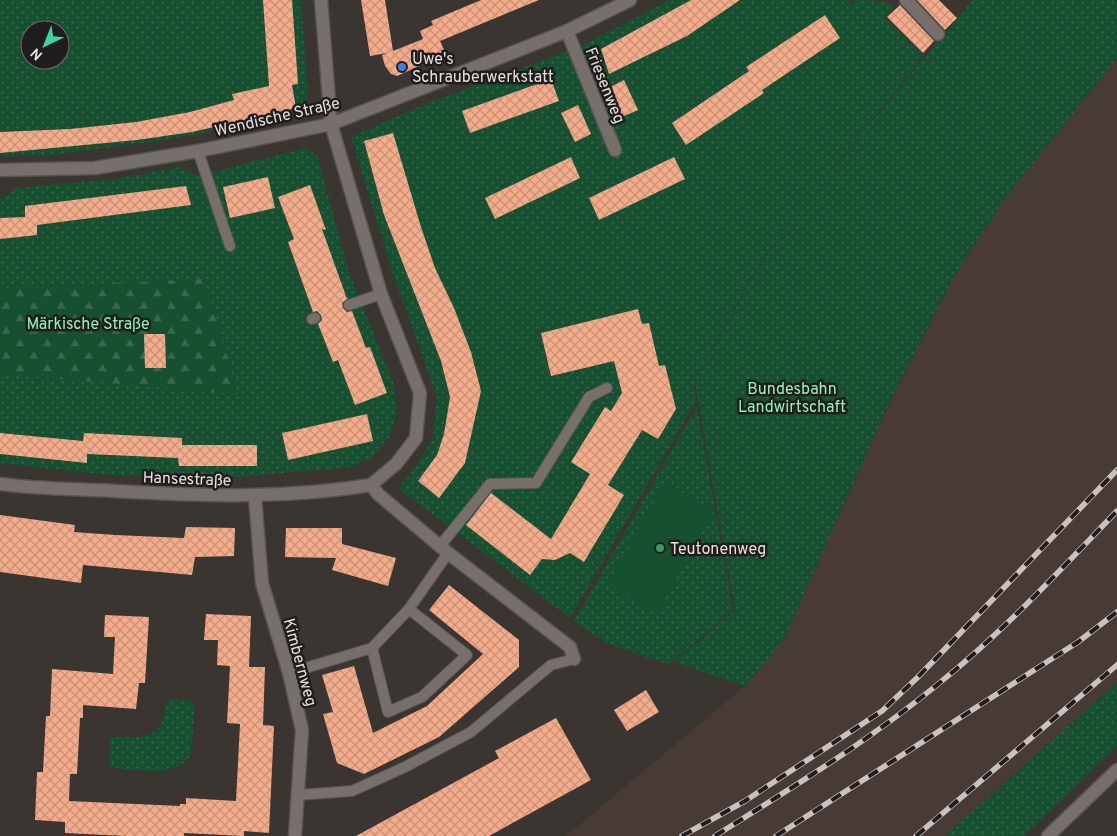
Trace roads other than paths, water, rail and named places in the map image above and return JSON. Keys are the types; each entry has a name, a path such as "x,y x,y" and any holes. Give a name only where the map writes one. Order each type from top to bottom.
{"street":[{"path":"321,0 331,124 381,294 420,393 416,438 396,464 372,485 378,494 444,550 570,647 574,659"},
{"name":"Wendische Straße","path":"0,170 95,168 198,151 331,124 567,31 630,0"},
{"path":"906,0 938,34"},
{"name":"Friesenweg","path":"567,31 615,150"},
{"name":"Hansestraße","path":"0,484 255,497 328,492 372,485"},
{"name":"Kimbernweg","path":"255,497 262,583 289,673 302,730 295,836"},
{"path":"1048,836 1117,770"}],"lane":[{"path":"198,151 230,246"},
{"path":"349,305 381,294"},
{"path":"289,673 372,648 409,609 444,550 490,484 536,483 589,397 607,388"},
{"path":"372,648 388,712 422,697 467,655 409,609"},
{"path":"298,795 352,791 405,767 471,732 551,665 574,659"}],"railway":[{"path":"682,836 745,801 882,711 918,677 1117,470"},
{"path":"715,836 803,781 916,702 989,640 1054,577 1117,511"},
{"path":"776,836 1078,642 1117,612"},
{"path":"916,836 1117,665"}],"place":[{"name":"Uwe's Schrauberwerkstatt","path":"402,67"},
{"name":"Teutonenweg","path":"660,548"}],"park label":[{"name":"Märkische Straße","path":"88,323"},
{"name":"Bundesbahn Landwirtschaft","path":"792,397"}]}
